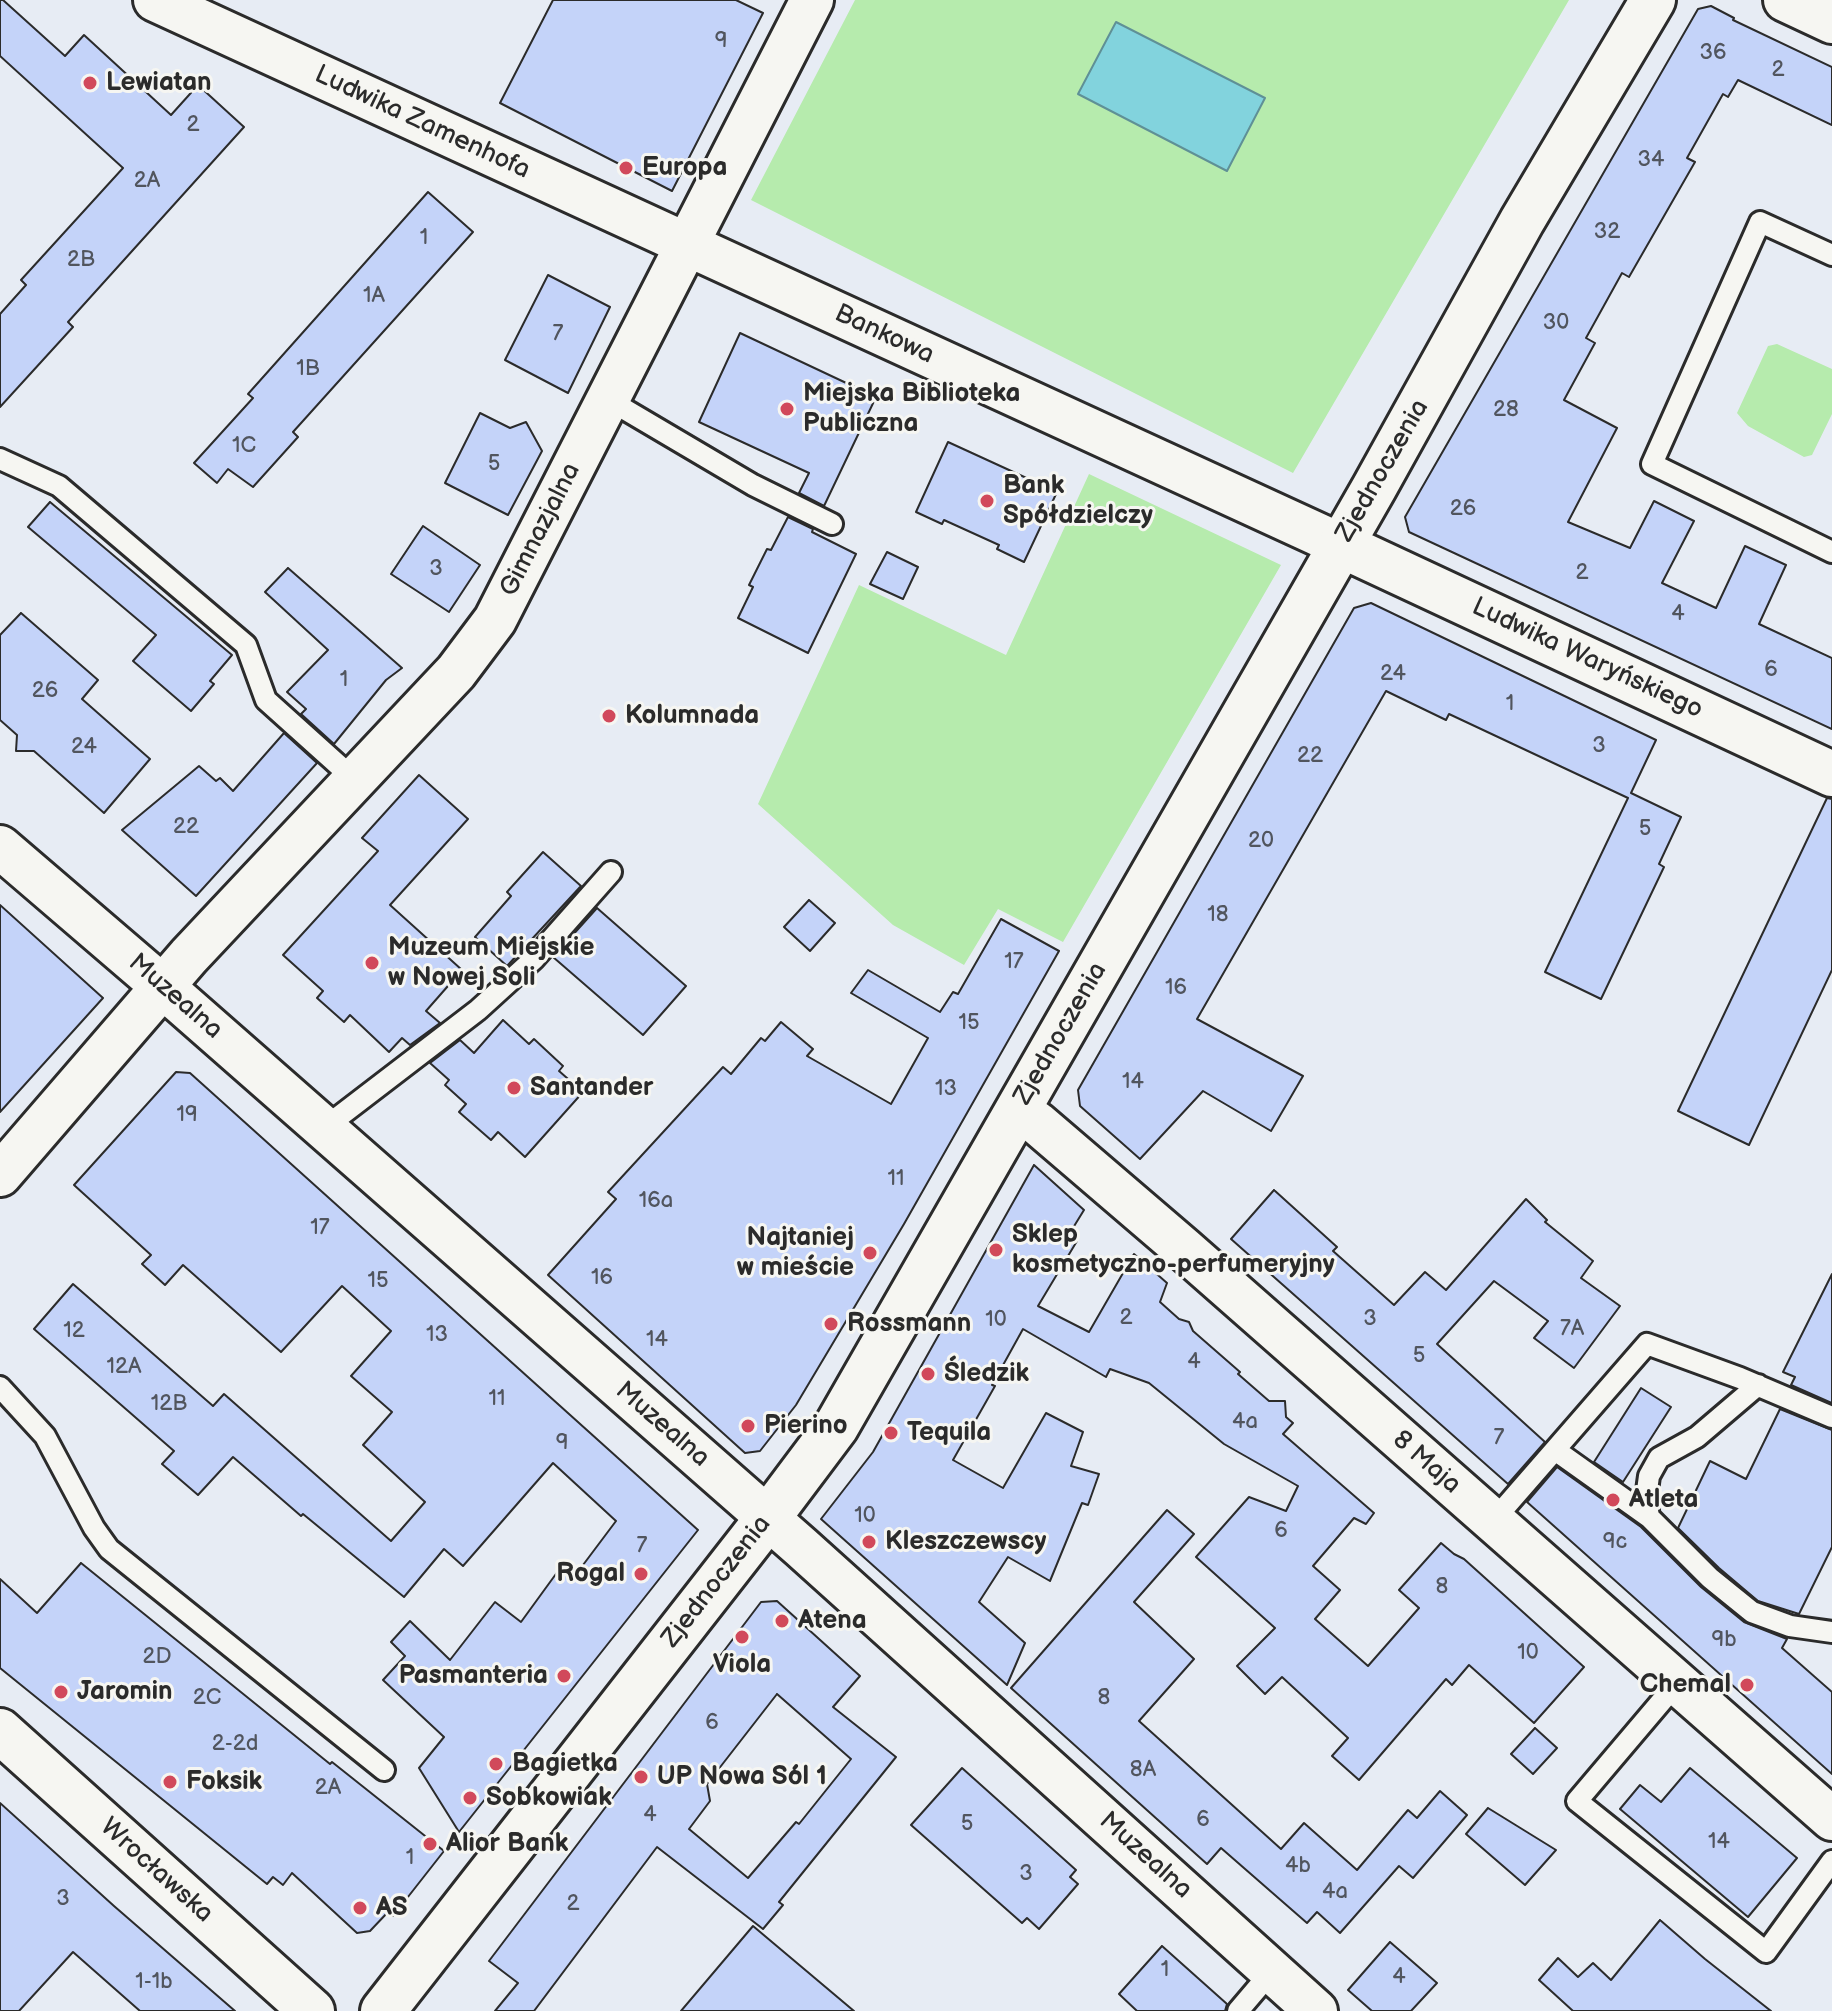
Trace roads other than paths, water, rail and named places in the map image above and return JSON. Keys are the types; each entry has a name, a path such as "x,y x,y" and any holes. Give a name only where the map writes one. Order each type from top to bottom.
{"street":[{"name":"Ludwika Zamenhofa","path":"155,0 688,246"},
{"name":"Gimnazjalna","path":"0,1175 162,986 456,672 495,620 812,0"},
{"name":"Zjednoczenia","path":"383,2011 836,1427 1341,545 1522,221 1653,0"},
{"path":"1785,0 1832,22"},
{"name":"Bankowa","path":"688,246 1341,545"},
{"name":"Ludwika Waryńskiego","path":"1341,545 1832,774"},
{"name":"Muzealna","path":"0,847 767,1519 1316,2011"},
{"name":"8 Maja","path":"1018,1110 1184,1249 1832,1819"},
{"name":"Wrocławska","path":"0,1731 312,2011"}],"lane":[{"path":"1832,255 1760,222 1652,464 1832,552"},
{"path":"609,400 758,487 832,524"},
{"path":"0,459 59,486 246,645 266,700 355,780"},
{"path":"324,1128 500,990 534,959 611,872"},
{"path":"1493,1521 1647,1344 1758,1385 1832,1417"},
{"path":"1649,1517 1646,1498 1649,1476 1659,1458 1697,1437 1758,1385"},
{"path":"0,1387 45,1436 94,1528 109,1549 384,1770"},
{"path":"1555,1450 1649,1517 1710,1578 1752,1612 1790,1626 1832,1632"},
{"path":"1677,1683 1577,1801 1766,1952 1832,1861"},
{"path":"1238,2011 1272,1971"}],"water":[{"path":"1116,22 1265,98 1227,171 1078,94"}],"place":[{"name":"Lewiatan","path":"90,83"},
{"name":"Europa","path":"626,168"},
{"name":"Miejska Biblioteka Publiczna","path":"787,409"},
{"name":"Bank Spółdzielczy","path":"987,501"},
{"name":"Kolumnada","path":"609,716"},
{"name":"Muzeum Miejskie w Nowej Soli","path":"372,963"},
{"name":"Santander","path":"514,1088"},
{"name":"Sklep kosmetyczno-perfumeryjny","path":"996,1250"},
{"name":"Najtaniej w mieście","path":"870,1253"},
{"name":"Rossmann","path":"831,1324"},
{"name":"Śledzik","path":"928,1374"},
{"name":"Pierino","path":"748,1426"},
{"name":"Tequila","path":"891,1433"},
{"name":"Atleta","path":"1613,1500"},
{"name":"Kleszczewscy","path":"869,1542"},
{"name":"Rogal","path":"641,1574"},
{"name":"Atena","path":"782,1621"},
{"name":"Viola","path":"742,1637"},
{"name":"Pasmanteria","path":"564,1676"},
{"name":"Chemal","path":"1747,1685"},
{"name":"Jaromin","path":"61,1692"},
{"name":"Bagietka","path":"496,1764"},
{"name":"UP Nowa Sól 1","path":"641,1777"},
{"name":"Foksik","path":"170,1782"},
{"name":"Sobkowiak","path":"470,1798"},
{"name":"Alior Bank","path":"430,1844"},
{"name":"AS","path":"360,1908"}]}
